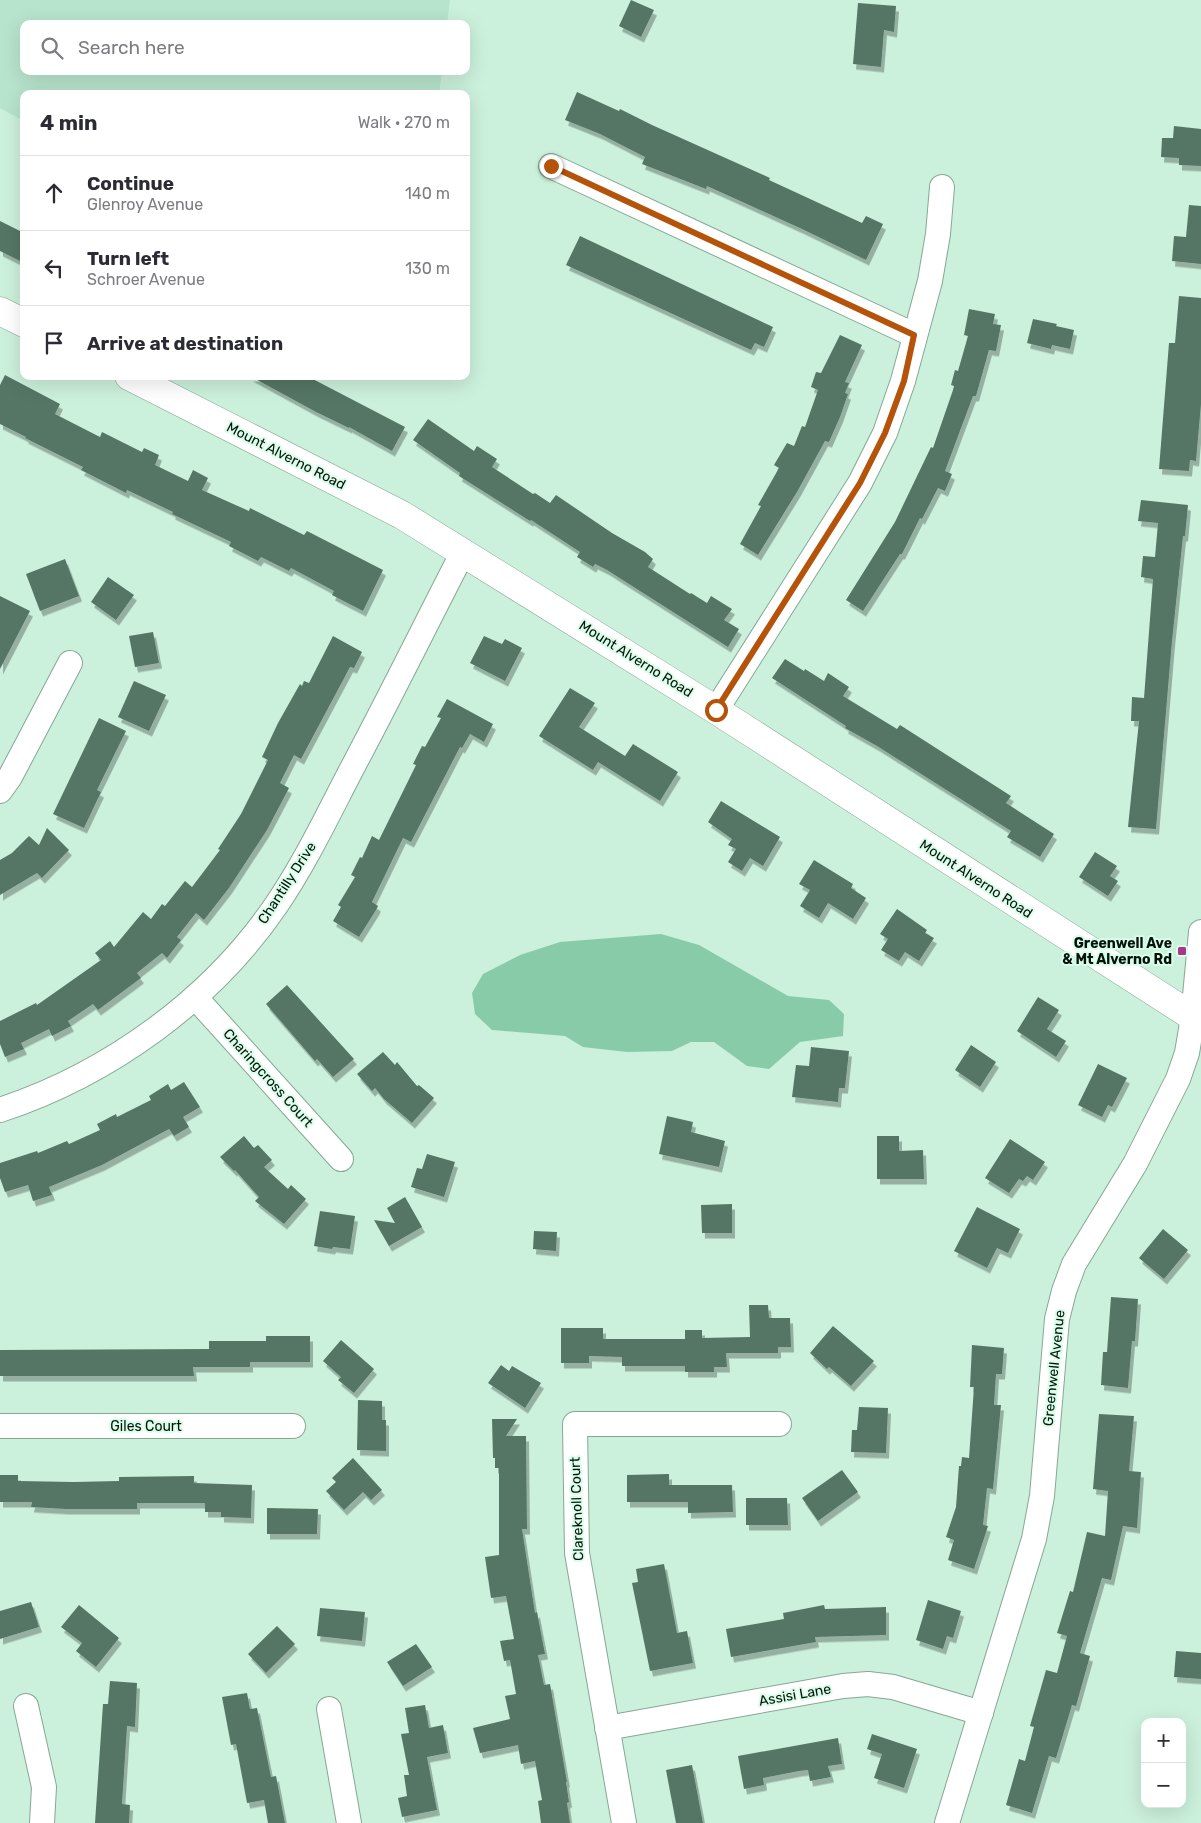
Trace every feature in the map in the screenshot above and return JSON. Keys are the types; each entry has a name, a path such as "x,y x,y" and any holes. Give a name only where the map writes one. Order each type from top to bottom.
{"street":[{"path":"551,166 914,335"},
{"path":"716,710 860,483 885,433 904,381 914,335 930,281 938,234 942,187"},
{"path":"0,311 20,321"},
{"name":"Mount Alverno Road","path":"137,380 402,515 716,710 1197,1020"},
{"name":"Chantilly Drive","path":"0,1110 72,1081 113,1058 158,1027 195,997 247,943 276,906 301,866 462,554"},
{"path":"0,791 10,777 70,663"},
{"name":"Greenwell Avenue","path":"946,1823 1034,1539 1042,1496 1057,1319 1064,1291 1074,1264 1135,1164 1178,1079 1197,1020 1201,932"},
{"name":"Charingcross Court","path":"195,997 341,1159"},
{"name":"Clareknoll Court","path":"624,1823 577,1553 575,1424 779,1424"},
{"name":"Giles Court","path":"0,1426 293,1426"},
{"name":"Assisi Lane","path":"607,1728 844,1686 868,1684 894,1687 980,1713"},
{"path":"26,1706 44,1787 42,1823"},
{"path":"329,1709 349,1823"}],"shaded area":[{"path":"0,0 450,0 448,20 20,20 20,75 441,75 440,90 20,90 20,119 0,108"},
{"path":"661,934 699,945 788,996 829,1000 844,1014 843,1036 800,1042 769,1069 747,1066 714,1042 691,1042 672,1051 627,1052 583,1047 565,1036 492,1030 475,1014 472,993 483,974 520,955 560,942"}],"building":[{"path":"631,0 654,10 641,37 619,26"},
{"path":"858,3 896,6 894,32 884,30 881,67 853,64"},
{"path":"577,92 619,111 620,109 770,178 769,180 862,223 866,216 883,224 866,260 707,186 706,189 642,164 645,157 600,134 565,120"},
{"path":"1174,126 1201,129 1201,166 1179,165 1179,158 1161,157 1162,138 1173,138"},
{"path":"1189,205 1201,206 1201,264 1172,261 1174,236 1186,237"},
{"path":"0,221 20,231 20,261 0,251"},
{"path":"580,236 773,327 764,347 755,343 751,350 566,265"},
{"path":"1179,296 1201,298 1201,404 1196,461 1190,460 1189,471 1159,469 1169,343 1175,343"},
{"path":"969,309 995,314 993,324 1001,325 996,351 989,350 976,396 973,396 945,471 952,474 945,491 938,488 902,554 900,554 863,611 846,600 895,522 931,447 933,448 953,390 954,386 951,385 955,370 958,371 968,336 964,335"},
{"path":"1033,319 1074,330 1070,349 1052,345 1051,349 1027,343"},
{"path":"840,335 862,345 845,382 849,383 845,393 848,394 840,417 829,442 825,441 797,492 758,555 740,544 761,506 758,505 779,468 774,465 787,443 794,446 802,426 805,427 818,390 811,387 816,372 821,373"},
{"path":"5,375 60,404 55,414 100,437 102,432 142,452 144,448 159,455 155,465 188,481 193,470 208,478 202,490 249,511 250,508 304,535 307,531 383,570 363,611 332,595 334,591 291,568 289,571 261,557 258,561 229,546 231,542 127,490 126,493 81,470 83,467 0,424 0,385"},
{"path":"257,380 315,380 405,427 392,451 349,427 316,412"},
{"path":"428,419 474,451 477,446 497,459 492,467 533,494 535,493 550,503 556,495 612,533 645,552 653,559 648,567 690,594 707,603 711,596 732,609 724,620 739,629 728,647 607,570 595,564 593,567 577,557 580,552 459,476 460,473 413,440"},
{"path":"1141,500 1188,505 1172,641 1156,829 1128,827 1139,721 1131,721 1132,697 1144,698 1153,579 1141,577 1143,556 1155,557 1158,523 1138,521"},
{"path":"65,559 79,596 40,611 26,574"},
{"path":"108,577 134,595 116,620 91,602"},
{"path":"0,596 30,611 0,669"},
{"path":"153,632 159,663 135,667 129,636"},
{"path":"333,636 362,652 354,668 350,667 301,759 294,755 280,783 289,788 267,830 229,888 204,920 196,913 177,937 181,940 167,958 162,953 137,973 141,978 98,1010 93,1004 68,1021 71,1026 52,1036 49,1029 21,1043 24,1049 5,1057 0,1044 0,1021 36,1003 37,1005 101,960 95,953 110,941 114,947 143,912 151,919 162,904 165,906 185,881 192,887 220,850 218,849 241,814 268,760 262,757 278,723 300,684 302,686 304,681 309,683"},
{"path":"484,636 502,644 505,639 522,648 505,681 470,663"},
{"path":"785,659 824,681 828,673 849,687 843,696 897,729 900,725 1011,796 1006,803 1054,834 1040,857 1007,837 1011,831 877,746 845,728 846,726 772,678"},
{"path":"134,681 166,695 149,731 118,717"},
{"path":"570,688 595,703 579,727 625,756 633,744 678,772 660,801 598,762 593,770 539,736"},
{"path":"447,699 493,724 484,742 470,734 462,748 460,747 411,842 403,838 372,902 378,906 359,937 333,921 341,907 338,905 355,877 351,875 360,857 362,858 372,836 379,840 416,765 413,764 422,746 425,747 441,718 437,717"},
{"path":"99,718 126,731 97,790 101,792 84,828 53,814"},
{"path":"721,801 780,837 763,866 750,858 742,871 728,862 736,849 728,845 732,839 708,822"},
{"path":"47,828 69,850 42,878 37,873 0,895 0,860 12,853 29,836 39,845"},
{"path":"1095,852 1117,866 1110,876 1118,881 1108,896 1079,877"},
{"path":"814,860 853,884 851,888 866,898 853,919 828,903 819,918 800,906 810,890 799,884"},
{"path":"897,909 927,930 925,933 934,938 919,961 905,952 899,961 881,950 888,939 880,934"},
{"path":"287,985 354,1059 333,1077 317,1059 315,1061 266,1004"},
{"path":"1038,997 1059,1010 1047,1029 1066,1041 1056,1057 1017,1031"},
{"path":"971,1045 996,1062 980,1087 955,1070"},
{"path":"811,1047 849,1051 845,1088 839,1088 838,1102 792,1097 796,1065 809,1066"},
{"path":"383,1052 395,1065 397,1062 417,1086 419,1085 434,1098 412,1123 384,1099 375,1088 372,1091 357,1074"},
{"path":"1098,1064 1127,1078 1112,1107 1108,1105 1102,1117 1078,1105"},
{"path":"184,1082 200,1107 183,1117 189,1127 174,1136 169,1129 102,1165 49,1187 52,1195 33,1201 28,1185 5,1192 0,1178 0,1163 37,1151 38,1153 67,1141 69,1144 100,1130 97,1124 116,1114 117,1117 151,1100 149,1096 168,1084 171,1090"},
{"path":"667,1116 693,1122 691,1132 725,1141 719,1167 659,1154"},
{"path":"244,1136 254,1148 258,1145 272,1160 264,1167 288,1189 291,1185 306,1199 284,1224 255,1201 259,1197 235,1170 220,1157"},
{"path":"877,1136 899,1136 899,1151 923,1150 924,1179 877,1179"},
{"path":"1010,1139 1045,1162 1033,1180 1027,1176 1023,1181 1019,1179 1009,1193 985,1178"},
{"path":"427,1154 455,1162 444,1197 411,1187 417,1168 422,1169"},
{"path":"405,1197 422,1227 389,1246 374,1220 395,1223 387,1208"},
{"path":"732,1204 732,1233 702,1233 701,1205"},
{"path":"977,1207 1020,1229 1008,1253 997,1248 987,1268 954,1251"},
{"path":"320,1211 355,1216 350,1249 314,1246"},
{"path":"1163,1229 1188,1250 1164,1279 1139,1258"},
{"path":"534,1231 557,1232 556,1251 533,1249"},
{"path":"1111,1297 1138,1299 1135,1341 1132,1341 1128,1388 1101,1385 1103,1352 1107,1352"},
{"path":"749,1305 768,1305 769,1318 790,1318 791,1347 778,1347 778,1353 726,1353 727,1367 714,1367 714,1372 685,1372 685,1366 622,1366 622,1357 589,1356 589,1363 561,1363 561,1328 603,1328 603,1339 685,1339 685,1330 702,1330 702,1338 750,1337"},
{"path":"833,1326 874,1361 851,1386 829,1367 827,1369 810,1353"},
{"path":"266,1336 310,1336 310,1362 250,1362 250,1367 193,1367 194,1376 0,1376 0,1350 209,1349 209,1341 266,1341"},
{"path":"341,1340 374,1369 354,1393 338,1380 341,1377 323,1361"},
{"path":"972,1345 1004,1348 1002,1374 996,1374 994,1405 1001,1405 993,1489 987,1488 983,1525 988,1526 974,1569 948,1560 954,1540 946,1537 956,1507 959,1466 961,1466 962,1457 969,1458 974,1387 970,1387"},
{"path":"501,1365 509,1371 512,1366 541,1383 525,1408 488,1383"},
{"path":"358,1400 382,1401 382,1420 386,1420 386,1451 357,1450"},
{"path":"859,1407 888,1408 886,1453 851,1452 852,1430 857,1430"},
{"path":"1099,1414 1134,1416 1129,1471 1141,1472 1137,1528 1123,1526 1111,1580 1102,1578 1080,1653 1090,1656 1076,1706 1072,1705 1056,1758 1049,1756 1032,1813 1006,1805 1019,1759 1025,1761 1034,1727 1030,1726 1046,1670 1057,1673 1067,1636 1057,1633 1070,1591 1073,1592 1087,1532 1105,1536 1108,1491 1093,1489"},
{"path":"492,1419 517,1419 506,1436 526,1436 527,1529 522,1529 535,1613 537,1612 545,1654 538,1655 544,1685 550,1684 567,1782 569,1802 567,1803 570,1823 541,1823 538,1801 542,1800 535,1761 521,1764 518,1745 480,1753 473,1728 510,1719 505,1696 516,1694 510,1660 504,1661 500,1641 514,1639 506,1596 491,1598 485,1557 499,1555 499,1468 495,1468 495,1458 493,1458"},
{"path":"353,1458 382,1490 371,1500 363,1492 344,1510 326,1491 336,1482 332,1478"},
{"path":"842,1470 858,1492 818,1521 802,1498"},
{"path":"669,1474 669,1485 732,1485 733,1512 688,1513 688,1502 627,1502 627,1475"},
{"path":"0,1475 18,1475 18,1481 74,1482 119,1481 119,1477 194,1476 194,1483 252,1485 251,1518 221,1517 221,1512 205,1512 205,1503 137,1503 137,1509 66,1509 31,1507 32,1502 0,1502"},
{"path":"746,1498 787,1498 788,1525 746,1525"},
{"path":"267,1508 318,1509 317,1534 267,1534"},
{"path":"664,1564 677,1633 687,1631 693,1663 650,1671 632,1583 638,1582 636,1569"},
{"path":"928,1600 961,1611 953,1638 947,1636 943,1649 916,1640"},
{"path":"31,1602 39,1627 0,1639 0,1611"},
{"path":"79,1605 119,1638 96,1667 76,1651 82,1643 61,1627"},
{"path":"824,1605 825,1609 886,1607 886,1635 815,1637 816,1642 731,1657 726,1629 784,1619 783,1613"},
{"path":"320,1608 365,1612 362,1641 317,1636"},
{"path":"277,1626 295,1644 266,1673 248,1654"},
{"path":"416,1644 432,1667 403,1686 387,1662"},
{"path":"1176,1651 1201,1653 1201,1679 1174,1677"},
{"path":"110,1681 137,1683 135,1727 127,1726 122,1804 130,1805 129,1823 95,1823 103,1704 108,1704"},
{"path":"247,1693 250,1709 257,1708 271,1777 276,1776 285,1823 268,1823 264,1800 247,1803 236,1744 231,1745 222,1697"},
{"path":"425,1705 429,1728 443,1725 448,1753 427,1757 437,1810 402,1817 398,1798 407,1796 404,1775 409,1775 401,1734 409,1733 405,1708"},
{"path":"872,1734 917,1749 904,1788 874,1778 882,1754 867,1749"},
{"path":"838,1738 842,1764 828,1766 831,1777 810,1781 808,1770 799,1771 763,1778 764,1785 744,1789 738,1756"},
{"path":"692,1765 703,1823 676,1823 666,1770"}],"place":[{"name":"Greenwell Ave & Mt Alverno Rd","path":"1182,951"}],"route":[{"path":"551,166 914,335 904,381 885,433 860,483 716,710"}]}
